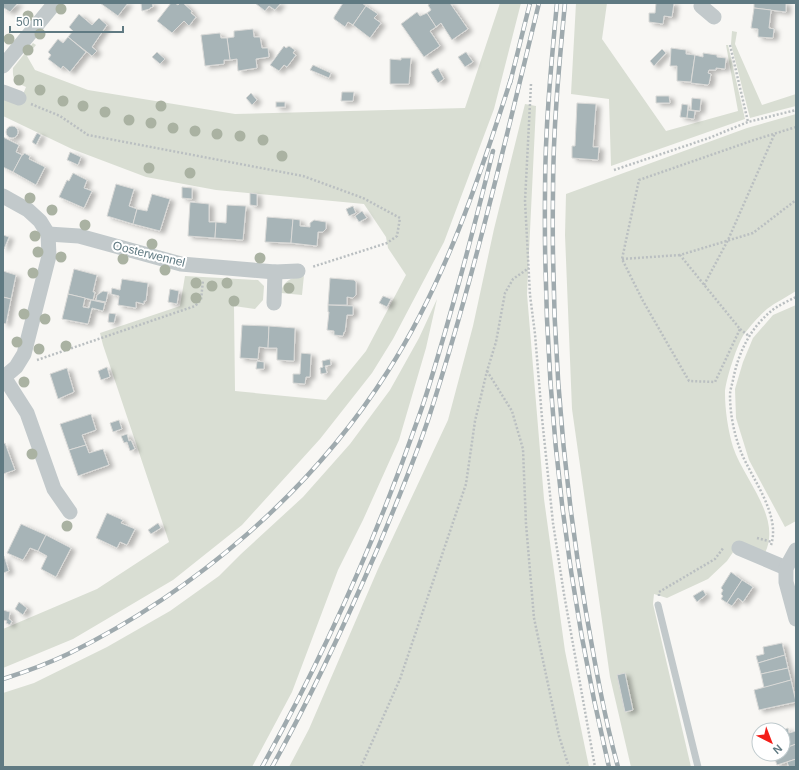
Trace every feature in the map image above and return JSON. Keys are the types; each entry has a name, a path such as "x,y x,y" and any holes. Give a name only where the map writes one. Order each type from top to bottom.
{"street":[{"path":"3,66 55,3"},
{"path":"702,3 701,6 714,17"},
{"path":"3,92 19,98"},
{"path":"3,196 28,210 40,221 48,234 49,256 24,354 16,367 3,378 27,413 54,489 70,512"},
{"name":"Oosterwennel","path":"48,234 79,236 181,264 274,272 298,271"},
{"path":"274,272 274,303"},
{"path":"731,547 786,568"},
{"path":"796,550 786,568 786,582 796,619"}],"lane":[{"path":"658,605 698,767"}],"path":[{"path":"730,45 748,122"},
{"path":"531,84 525,201 530,295 553,523 564,594 595,767"},
{"path":"19,98 60,116 88,135 303,176 362,198 400,218 397,236 387,243 298,271"},
{"path":"614,170 709,138 748,122 796,110"},
{"path":"740,329 715,382 689,381 643,301 622,259 639,180 796,127"},
{"path":"704,285 728,240 775,133"},
{"path":"622,259 680,255 753,232 796,200"},
{"path":"680,255 740,329 749,336"},
{"path":"361,767 400,679 466,484 475,421 487,371 496,342 505,293 513,279 529,268"},
{"path":"32,358 37,360 196,306 201,300 204,279"},
{"path":"766,560 774,534 771,518 767,506 741,452 731,417 730,394 736,364 749,336 770,312 796,297"},
{"path":"487,371 512,411 523,449 526,524 534,618 559,736 569,767"},
{"path":"750,536 772,542"},
{"path":"658,605 659,592 715,559 731,547"}],"shaded area":[{"path":"500,3 521,3 494,109 444,242 393,339 372,373 320,439 242,525 173,580 73,639 3,668 3,629 97,589 169,542 100,333 180,306 185,276 258,280 264,286 263,300 255,309 234,306 235,391 326,400 366,351 406,275 388,248 386,237 364,204 216,190 146,177 72,149 3,116 3,96 19,104 26,87 15,80 13,68 33,43 36,45 27,56 35,70 88,90 235,114 465,108"},
{"path":"576,3 607,3 602,39 666,131 738,111 726,45 728,45 745,119 611,166 609,99 571,94"},
{"path":"732,31 737,32 735,44 762,105 796,94 796,106 750,118 731,44"},
{"path":"525,104 536,106 527,294 544,499 565,651 589,767 289,767 309,729 378,569 448,420 473,326 494,229"},
{"path":"796,114 796,291 767,309 742,337 732,362 725,393 727,420 733,447 738,460 760,499 769,526 769,539 765,553 740,542 727,561 708,579 667,598 654,594 653,604 691,767 631,767 610,677 572,409 565,235 566,194 747,128"},
{"path":"304,275 302,295 281,293 286,282"},
{"path":"437,299 426,348 399,440 363,520 338,570 292,692 252,767 3,767 3,693 34,683 107,647 170,611 219,576 303,497 350,444 390,390 419,338"},
{"path":"796,305 796,521 785,527 749,460 736,418 735,389 743,362 753,338 773,315"}],"building":[{"path":"3,3 18,3 10,12 4,8 3,10"},
{"path":"100,3 128,3 118,16"},
{"path":"141,3 152,3 153,7 142,11"},
{"path":"171,3 178,5 183,3 196,17 189,26 184,21 172,33 157,21"},
{"path":"255,3 281,3 275,10 269,6 265,11"},
{"path":"343,3 362,3 366,6 353,25 348,22 345,27 334,19"},
{"path":"431,3 450,3 468,29 452,40 441,23 436,27 427,13 431,10 428,5"},
{"path":"656,3 674,3 672,17 664,16 663,24 649,22 649,13 655,13"},
{"path":"754,3 786,3 786,12 754,8"},
{"path":"366,6 378,14 374,18 381,23 370,38 353,25"},
{"path":"754,8 771,10 769,28 774,29 773,38 758,37 758,29 751,28"},
{"path":"417,12 420,16 427,13 436,27 430,31 440,46 424,57 401,24"},
{"path":"79,14 92,25 99,18 107,25 92,47 97,51 92,56 68,37 73,31 69,27"},
{"path":"253,29 254,37 260,37 262,48 268,48 269,57 256,59 257,68 238,71 237,59 230,60 227,38 234,37 234,31"},
{"path":"220,33 221,38 227,38 230,60 224,60 224,64 205,66 201,35"},
{"path":"68,37 86,52 70,72 63,66 61,69 48,59 51,55 48,52 58,39 63,43"},
{"path":"284,46 286,48 289,46 295,50 293,53 296,55 287,67 284,65 279,71 270,65"},
{"path":"671,48 686,50 686,54 695,55 691,82 677,81 677,66 670,66"},
{"path":"662,49 666,53 654,66 650,61"},
{"path":"157,52 165,59 160,64 152,57"},
{"path":"466,52 473,62 465,67 458,57"},
{"path":"703,53 726,58 725,69 716,68 716,70 709,70 708,73 711,74 708,85 691,83 695,55 703,57"},
{"path":"401,58 411,58 409,84 390,84 390,59 401,60"},
{"path":"313,65 331,73 329,78 310,70"},
{"path":"438,68 444,79 438,83 431,72"},
{"path":"342,92 354,92 353,101 341,101"},
{"path":"251,93 257,100 252,105 246,98"},
{"path":"656,96 669,96 670,103 656,103"},
{"path":"692,98 701,99 700,111 691,110"},
{"path":"276,102 285,102 285,107 276,107"},
{"path":"577,103 596,104 593,147 599,147 598,160 572,158 572,146 575,146"},
{"path":"682,104 688,105 687,118 680,117"},
{"path":"688,110 695,111 694,119 687,118"},
{"path":"12,126 16,128 18,132 16,136 12,138 8,136 6,132 8,128"},
{"path":"37,133 41,135 36,145 32,142"},
{"path":"3,137 19,145 16,152 22,155 13,172 3,167"},
{"path":"70,152 81,157 78,165 67,160"},
{"path":"24,153 30,156 29,159 45,167 36,185 13,172"},
{"path":"73,173 87,180 84,188 92,191 84,208 59,197 67,180 69,181"},
{"path":"116,184 134,189 129,206 137,209 133,224 107,216"},
{"path":"182,187 192,188 192,199 182,198"},
{"path":"250,193 257,194 257,206 250,205"},
{"path":"152,194 170,199 160,231 133,224 137,209 147,211"},
{"path":"190,202 209,204 209,222 216,222 215,238 188,236"},
{"path":"227,205 246,206 243,240 215,238 216,222 226,223"},
{"path":"353,206 356,213 349,216 346,209"},
{"path":"362,211 367,218 359,222 355,216"},
{"path":"267,217 293,219 291,243 265,242"},
{"path":"293,219 300,220 300,226 310,227 310,223 314,220 326,222 326,229 323,232 318,232 317,246 291,243"},
{"path":"3,235 9,237 4,249 3,249"},
{"path":"74,269 97,275 93,292 95,292 93,300 68,294"},
{"path":"3,271 16,275 11,299 3,297"},
{"path":"330,278 354,280 356,282 356,295 353,298 347,297 347,305 328,305"},
{"path":"122,279 148,283 146,301 144,301 144,304 136,302 136,308 118,305 119,296 111,294 112,288 120,290"},
{"path":"170,289 179,291 177,304 168,302"},
{"path":"103,291 108,292 106,302 96,300 97,295"},
{"path":"68,294 85,298 83,307 89,308 91,300 105,303 103,311 92,308 88,324 62,319"},
{"path":"383,296 391,299 387,307 379,303"},
{"path":"3,297 11,299 6,324 3,323"},
{"path":"328,305 353,306 353,315 347,315 345,332 343,336 334,335 334,331 327,330 329,312"},
{"path":"109,313 116,314 114,323 108,322"},
{"path":"242,325 269,326 268,348 259,347 258,359 240,358"},
{"path":"269,326 295,328 294,361 277,360 277,348 268,348"},
{"path":"301,353 311,354 310,377 306,377 305,384 293,383 293,374 300,374"},
{"path":"330,359 331,365 325,366 327,373 321,374 320,368 323,367 322,361"},
{"path":"257,361 264,362 264,369 256,369"},
{"path":"107,367 110,377 101,380 98,371"},
{"path":"67,368 74,392 58,399 50,374"},
{"path":"91,414 96,430 82,435 86,445 69,450 60,424"},
{"path":"119,420 122,429 113,432 110,423"},
{"path":"127,434 129,441 131,440 135,449 130,451 127,442 124,443 121,436"},
{"path":"5,443 15,470 3,474 3,444"},
{"path":"86,445 89,453 103,449 109,465 78,476 69,450"},
{"path":"107,513 123,520 121,523 135,529 127,545 120,542 117,548 96,538"},
{"path":"158,523 161,528 151,534 148,530"},
{"path":"21,524 46,535 38,551 30,548 23,560 7,553"},
{"path":"46,535 71,548 56,577 41,569 47,556 38,551"},
{"path":"4,556 9,571 3,573 3,557"},
{"path":"731,572 742,580 727,603 721,599 723,596 721,594 723,590 721,588"},
{"path":"742,580 753,587 743,602 738,598 732,606 727,603"},
{"path":"703,590 706,595 697,602 693,596"},
{"path":"19,602 27,608 23,615 15,609"},
{"path":"3,610 10,612 9,619 12,621 10,625 6,623 7,621 3,620"},
{"path":"782,643 785,655 758,663 756,656 764,654 763,647"},
{"path":"785,655 788,668 761,674 758,663"},
{"path":"788,668 791,680 764,688 761,674"},
{"path":"625,673 633,710 625,712 617,675"},
{"path":"791,680 796,702 759,710 754,690"},
{"path":"796,731 796,744 791,746 791,732"},
{"path":"796,744 796,759 791,761 791,746"},
{"path":"796,759 796,767 789,767 787,762 791,762"},
{"path":"776,762 786,762 777,765"}],"railway":[{"path":"510,83 530,3"},
{"path":"272,767 314,687 353,605 411,468 429,417 474,263 539,3"},
{"path":"557,3 547,121 545,168 545,265 548,337 559,481 568,553 593,696 609,767"},
{"path":"565,3 553,168 553,245 556,350 564,455 570,508 600,690 618,767"},
{"path":"3,679 36,668 68,654 115,629 161,600 248,534 287,497 324,457 358,415 388,371 427,302 444,266 473,192 511,79"},
{"path":"262,767 328,639 367,551 403,461 424,401 445,331 467,254 493,151"}]}
